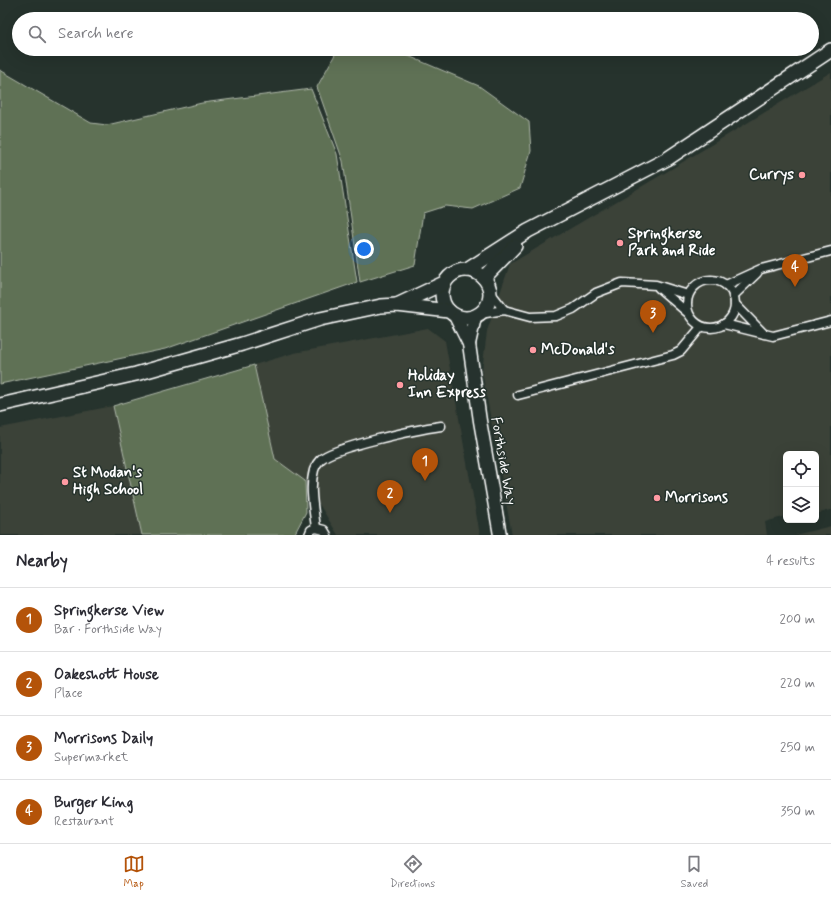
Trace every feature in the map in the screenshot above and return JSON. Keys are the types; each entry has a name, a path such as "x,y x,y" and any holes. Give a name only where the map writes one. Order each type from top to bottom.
{"main road":[{"path":"467,270 528,231 667,159 831,50"},
{"path":"484,278 528,231"},
{"path":"0,405 136,374 242,344 320,319 381,306 397,305 452,313 465,318 478,315 488,304 490,292 488,284 484,278 477,272 467,270 456,272 444,283 397,305"},
{"path":"444,283 442,298 452,313"}],"street":[{"path":"726,285 762,269 831,251"},
{"path":"656,285 688,313 701,327 716,327 724,324 730,318 733,312 734,300 762,269"},
{"path":"688,313 686,304 688,295 694,286 701,281 720,281 726,285 734,300 764,334"},
{"path":"478,315 504,310 530,317 556,316 573,309 596,293 622,283 656,285 688,295"},
{"path":"490,292 504,310"},
{"name":"Forthside Way","path":"452,313 469,344 480,421 500,535"},
{"name":"Forthside Way","path":"469,344 478,315"},
{"path":"724,324 773,336 831,321"},
{"path":"518,395 673,355 681,351 701,327"},
{"path":"316,528 312,490 314,469 321,459 336,451 441,426"},
{"path":"309,535 311,530 316,528 324,530 327,535"}],"shaded area":[{"path":"831,72 831,511 819,513 819,451 783,451 783,517 765,522 767,535 512,535 482,371 487,331 510,264 668,171"},
{"path":"428,328 445,341 480,535 338,535 305,481 275,459 254,365 294,353"},
{"name":"St Modan's High School","path":"113,406 142,535 0,535 0,428"},
{"path":"831,526 831,535 795,535"}],"green space":[{"path":"334,56 408,56 479,86 529,122 531,151 520,188 473,209 445,206 423,213 415,265 360,282 343,161 317,87"},
{"path":"0,70 91,123 107,125 202,103 311,89 337,154 357,282 165,349 0,384"},
{"path":"254,365 275,459 305,481 306,512 294,535 142,535 113,406"}],"place":[{"name":"Currys","path":"802,175"},
{"name":"Springkerse Park and Ride","path":"620,243"},
{"name":"Burger King","path":"795,287"},
{"name":"Morrisons Daily","path":"653,333"},
{"name":"McDonald's","path":"533,350"},
{"name":"Holiday Inn Express","path":"400,385"},
{"name":"Springkerse View","path":"425,481"},
{"name":"St Modan's High School","path":"65,482"},
{"name":"Morrisons","path":"657,498"},
{"name":"Oakeshott House","path":"390,513"}]}
